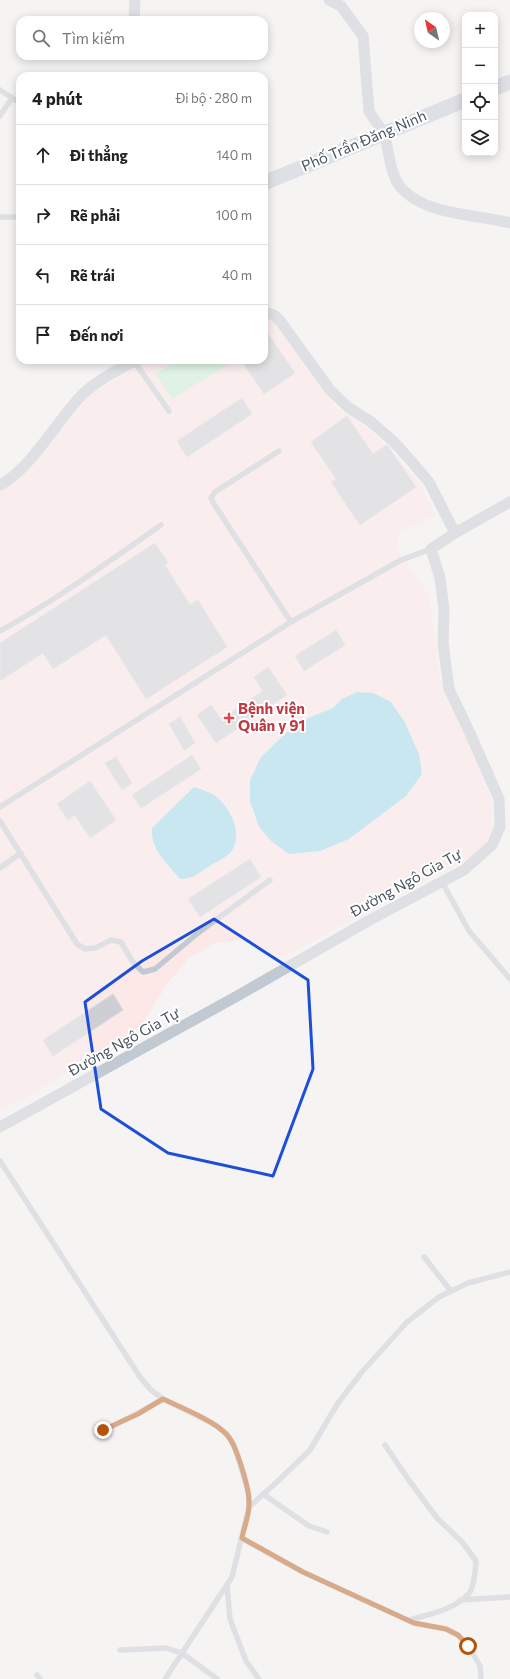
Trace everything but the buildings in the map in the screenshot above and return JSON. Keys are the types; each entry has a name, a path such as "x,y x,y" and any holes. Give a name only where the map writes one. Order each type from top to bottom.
{"street":[{"path":"134,16 135,0"},
{"path":"329,0 342,6 363,36 369,111 383,133 397,182 413,198 430,207 510,223"},
{"path":"498,87 510,82"},
{"name":"Phố Trần Đăng Ninh","path":"268,181 462,101"},
{"path":"268,313 274,315 281,322 330,390 349,408 370,421 394,442 412,462 429,482 455,532"},
{"path":"0,485 22,468 79,398 90,387 130,364"},
{"path":"431,549 455,532 507,504"},
{"name":"Đường Ngô Gia Tự","path":"0,1127 232,999 368,921 464,870 492,845 500,827 499,799 449,690 443,643 444,609 440,578 431,549"}],"lane":[{"path":"0,90 16,101"},
{"path":"0,116 12,98"},
{"path":"0,218 16,217"},
{"path":"137,364 169,411"},
{"path":"279,451 215,492 211,498 291,622"},
{"path":"0,631 34,612 77,584 161,524"},
{"path":"0,807 291,622 401,560 431,549"},
{"path":"0,820 77,944 84,949 94,948 111,940 121,942 132,961 143,972 155,968 198,933 270,880"},
{"path":"0,868 21,853"},
{"path":"442,882 469,931 510,979"},
{"path":"0,1161 140,1377 151,1390 163,1399 216,1425 227,1434 234,1445 249,1494 249,1507 232,1577 165,1679"},
{"path":"424,1257 452,1291"},
{"path":"249,1507 310,1450 338,1403 362,1372 407,1322 438,1297 468,1283 510,1272"},
{"path":"103,1430 138,1414 163,1399"},
{"path":"385,1445 437,1518 462,1542 476,1562 474,1580 469,1592 460,1600 446,1609 409,1620"},
{"path":"263,1494 309,1526 327,1532"},
{"path":"242,1538 303,1572 409,1620 446,1629 458,1635 468,1646 480,1666 481,1679"},
{"path":"227,1586 230,1619 246,1661 259,1679"},
{"path":"460,1600 510,1597"},
{"path":"120,1650 166,1648 182,1653 217,1679"}],"highlighted area":[{"path":"214,919 308,980 313,1069 273,1176 168,1153 101,1109 85,1002 142,961"}],"shaded area":[{"name":"Bệnh viện Quân y 91","path":"272,319 336,408 366,426 418,481 436,515 399,533 396,546 429,596 440,678 475,757 492,801 493,826 488,842 470,858 281,958 264,949 239,940 214,943 188,959 167,984 133,1037 0,1111 0,490 14,483 94,390 144,364 268,364 268,320"}],"green space":[{"path":"172,364 228,364 172,399 156,374"}],"water":[{"path":"357,692 373,693 391,702 404,721 419,754 422,774 406,796 349,839 320,851 289,854 271,841 259,827 250,801 250,780 261,757 287,732 308,718 333,708 342,699"},
{"path":"194,787 214,795 224,804 232,817 236,831 236,838 231,852 226,856 195,876 180,879 160,855 154,843 152,828"}],"place":[{"name":"Bệnh viện Quân y 91","path":"229,718"}],"route":[{"path":"103,1430 138,1414 163,1399 216,1425 227,1434 234,1445 249,1494 249,1507 242,1538 303,1572 414,1623 446,1629 458,1635 468,1646"}]}
